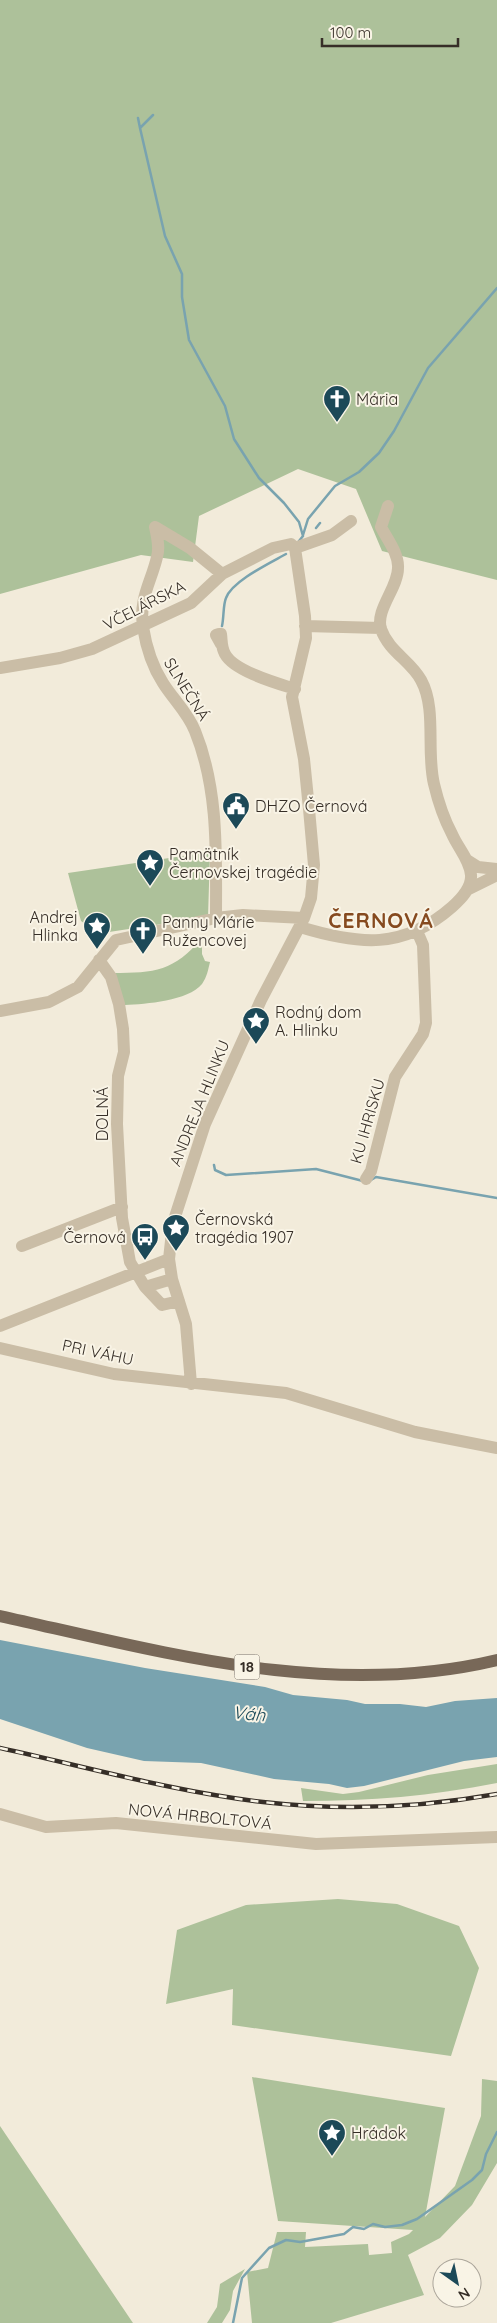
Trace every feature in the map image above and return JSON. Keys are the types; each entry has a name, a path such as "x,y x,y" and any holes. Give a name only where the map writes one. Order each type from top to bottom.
{"main road":[{"name":"18","path":"0,1616 245,1667 304,1674 403,1674 462,1667 497,1660"}],"street":[{"path":"388,506 381,527 396,555 399,567 395,585 382,614 381,628 390,648 421,679 428,702 429,760 434,784 452,834 467,860 471,876 468,890"},
{"name":"VČELÁRSKA","path":"0,668 60,658 92,648 191,603 222,574 273,548 293,546 332,535 352,521"},
{"name":"SLNEČNÁ","path":"216,918 215,819 204,754 194,728 162,683 151,660 143,626 142,605 157,558 159,544 155,527 190,548 222,574"},
{"path":"221,644 225,655 234,663 252,674 293,693 306,638 293,546"},
{"path":"305,626 381,628"},
{"name":"ANDREJA HLINKU","path":"191,1384 186,1324 172,1278 169,1259 174,1217 205,1124 257,1008 302,923 311,898 314,865 304,759 293,693"},
{"path":"467,860 478,867 497,869"},
{"path":"0,1010 50,1002 78,987 116,940 216,918 243,915 302,923 324,934 363,940 389,939 417,931 434,922 468,890 497,875"},
{"name":"KU IHRISKU","path":"366,1179 371,1171 395,1077 423,1034 426,1022 423,946 417,931"},
{"name":"DOLNÁ","path":"99,960 110,977 119,1004 123,1029 124,1052 118,1076 117,1124 122,1207 130,1262 134,1272"},
{"path":"22,1246 122,1207"},
{"path":"0,1326 169,1259"},
{"path":"134,1272 145,1287 162,1304 180,1301"},
{"path":"145,1287 172,1278"},
{"name":"PRI VÁHU","path":"0,1348 114,1374 286,1393 415,1432 497,1448"},
{"name":"NOVÁ HRBOLTOVÁ","path":"0,1814 46,1826 116,1823 316,1844 399,1843 497,1837"}],"green space":[{"path":"0,0 497,0 497,580 382,551 356,489 298,469 199,516 193,562 141,555 0,594"},
{"path":"210,852 208,917 109,932 95,931 81,921 68,873"},
{"path":"202,938 202,954 205,961 210,962 205,979 196,990 177,998 144,1004 125,1005 113,973 152,971 163,968 173,964 192,949"},
{"path":"497,1764 497,1783 401,1797 303,1801 301,1788 343,1794 359,1792 428,1775"},
{"path":"338,1899 397,1904 459,1926 479,1968 451,2056 232,2025 233,1989 166,2004 177,1930 246,1905"},
{"path":"252,2077 445,2108 425,2217 455,2186 481,2116 482,2079 497,2081 497,2163 472,2205 440,2238 408,2255 424,2295 331,2323 252,2323 247,2272 268,2268 277,2232 306,2232 305,2247 368,2244 369,2255 392,2253 391,2242 409,2234 413,2230 278,2221"},
{"path":"0,2126 133,2323 0,2323"},
{"path":"245,2269 233,2291 230,2310 222,2323 207,2323 217,2307 220,2284"}],"water":[{"name":"Váh","path":"0,1640 145,1668 265,1687 293,1695 347,1700 365,1704 400,1704 426,1707 455,1701 497,1698 497,1757 464,1761 364,1786 347,1788 329,1784 274,1779 201,1763 144,1761 87,1748 0,1719"}],"waterway":[{"path":"153,115 140,128 165,236 182,274 182,297 189,340 225,406 234,439 259,478 284,503 299,522 303,536 299,541"},
{"path":"138,118 140,128"},
{"path":"303,535 308,519 335,486 359,472 379,453 394,431 428,368 497,288"},
{"path":"316,528 320,523"},
{"path":"222,626 226,598 236,585 252,573 286,554"},
{"path":"214,1165 215,1170 226,1175 316,1169 363,1181"},
{"path":"371,1180 376,1177 497,1198"},
{"path":"233,2323 242,2278 269,2248 286,2240 300,2242 344,2234 353,2227 364,2229 373,2224 385,2227 402,2225 417,2219 472,2180 482,2170 486,2154 497,2132"}],"railway":[{"path":"0,1748 197,1792 230,1798 293,1805 380,1807 468,1799 497,1794"}],"place":[{"name":"Mária","path":"337,423"},
{"name":"DHZO Černová","path":"236,830"},
{"name":"Pamätník Černovskej tragédie","path":"150,887"},
{"name":"Andrej Hlinka","path":"97,950"},
{"name":"Panny Márie Ružencovej","path":"143,955"},
{"name":"Rodný dom A. Hlinku","path":"256,1045"},
{"name":"Černovská tragédia 1907","path":"176,1252"},
{"name":"Černová","path":"145,1261"},
{"name":"Hrádok","path":"332,2157"}],"district":[{"name":"ČERNOVÁ","path":"381,921"}]}
